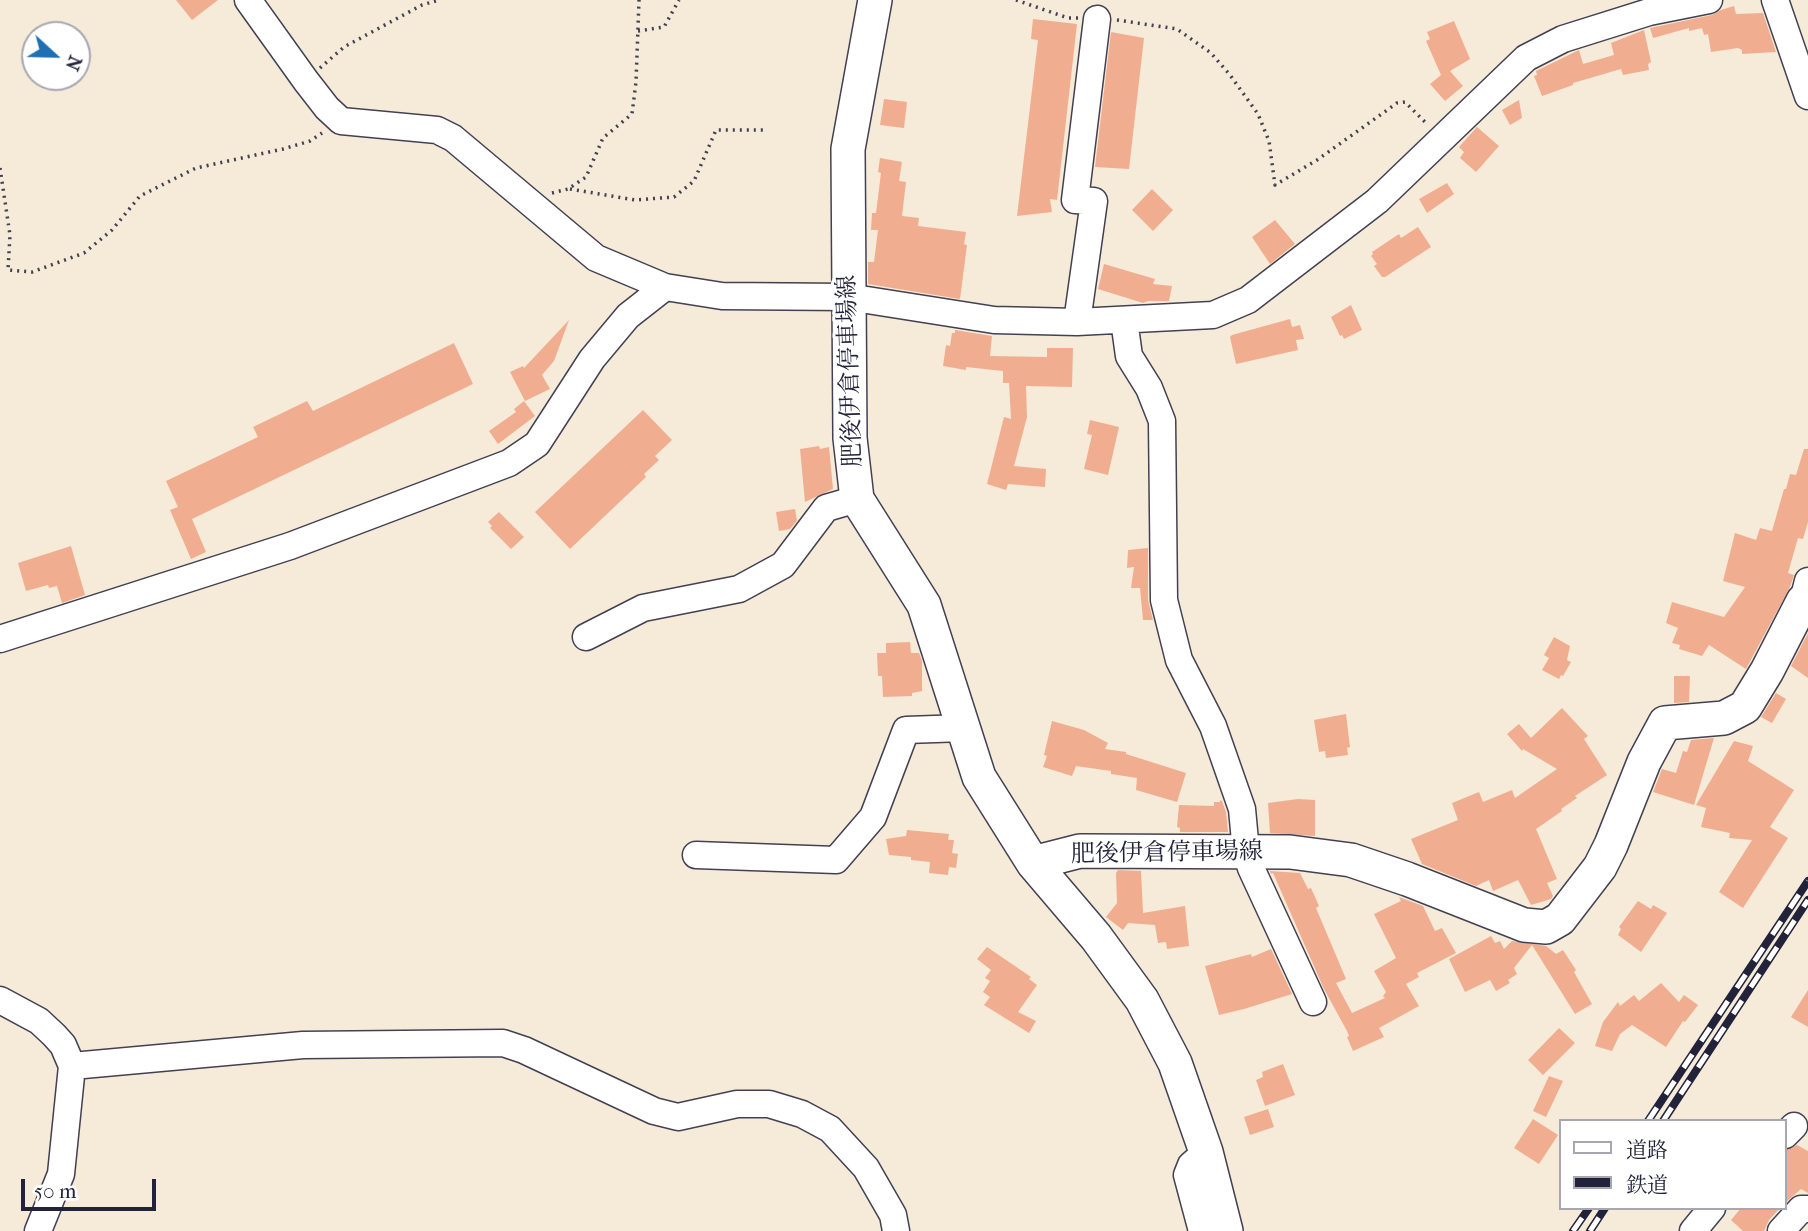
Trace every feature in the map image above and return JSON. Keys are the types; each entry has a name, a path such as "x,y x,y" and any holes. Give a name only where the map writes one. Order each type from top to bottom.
{"main road":[{"name":"肥後伊倉停車場線","path":"875,0 848,149 850,438 857,499 924,605 979,777 1033,863 1080,851 1290,852 1351,860 1524,925 1546,927 1560,919 1600,867 1644,762 1665,723 1724,718 1745,708 1767,671 1806,592"},
{"path":"1033,863 1096,937 1142,1000 1175,1063 1206,1152 1226,1231"}],"street":[{"path":"248,0 306,81 341,121 438,130 453,138 596,258 665,287 722,296 848,297 994,320 1077,322 1213,315 1248,300 1377,201 1526,58 1563,39 1648,12 1709,0"},
{"path":"1775,0 1808,96"},
{"path":"1077,322 1094,201 1075,200 1097,19"},
{"path":"0,639 290,546 509,463 537,444 592,359 628,316 665,287"},
{"path":"1124,320 1129,356 1149,388 1162,421 1164,600 1179,660 1213,726 1241,809 1246,852 1313,1002"},
{"path":"586,637 643,608 739,589 783,565 826,508 857,499"},
{"path":"696,855 836,860 873,817 906,730 964,728"},
{"path":"0,1000 47,1028 62,1045 72,1066 61,1174 38,1231"},
{"path":"72,1066 303,1045 503,1043 524,1050 654,1111 678,1117 737,1104 769,1104 802,1114 830,1129 866,1168 893,1215 897,1231"},
{"path":"1202,1231 1187,1175 1191,1165 1206,1152"},
{"path":"1782,1231 1801,1209 1808,1209"},
{"path":"1693,1231 1710,1210"}],"path":[{"path":"306,81 344,47 422,5 439,0"},
{"path":"526,200 568,189 586,177 604,138 632,114 639,0"},
{"path":"638,31 664,27 679,0"},
{"path":"1016,0 1068,18 1136,22 1177,29 1211,53 1258,114 1269,141 1275,185 1317,160 1397,103 1405,102 1441,140"},
{"path":"0,169 10,235 9,270 32,272 84,253 112,229 139,196 196,168 310,141 341,121"},
{"path":"568,189 635,200 674,197 694,181 716,130 766,130"}],"building":[{"path":"176,0 218,0 192,20"},
{"path":"1734,6 1736,14 1763,13 1776,52 1742,54 1742,50 1738,48 1711,52 1708,34 1704,35 1702,28 1689,31 1689,28 1653,38 1650,28 1712,15"},
{"path":"1033,19 1077,24 1057,200 1050,199 1052,212 1017,216 1038,40 1031,39"},
{"path":"1454,21 1470,59 1450,71 1463,86 1445,101 1430,84 1441,75 1426,41 1430,39 1427,32"},
{"path":"1644,30 1651,62 1648,64 1649,70 1623,75 1621,69 1573,83 1542,96 1534,76 1537,75 1536,71 1579,50 1583,64 1614,55 1611,43"},
{"path":"1111,32 1144,38 1129,169 1095,167"},
{"path":"884,99 907,102 904,128 880,125"},
{"path":"1519,100 1522,118 1510,125 1502,110"},
{"path":"1477,127 1499,146 1476,172 1460,158 1464,152 1459,147"},
{"path":"880,158 902,162 899,181 906,182 902,216 919,218 918,226 966,232 964,244 967,245 960,299 868,284 868,262 874,262 878,230 871,230 881,173 878,172"},
{"path":"1447,183 1454,194 1427,213 1419,199"},
{"path":"1152,189 1173,210 1153,231 1132,210"},
{"path":"1275,220 1295,244 1270,264 1252,237"},
{"path":"1418,227 1431,247 1382,277 1374,266 1377,264 1371,256 1372,252 1399,234 1401,238"},
{"path":"1104,264 1155,279 1153,284 1172,286 1169,301 1143,303 1098,289"},
{"path":"1351,305 1362,330 1344,339 1331,317"},
{"path":"1290,319 1292,327 1300,325 1304,339 1296,340 1298,350 1236,364 1230,337 1232,335"},
{"path":"569,320 554,361 542,375 550,389 525,401 510,372 523,366 524,368"},
{"path":"955,330 992,336 990,356 1047,357 1047,348 1073,348 1072,387 1026,386 1027,417 1014,466 1046,469 1045,487 1008,484 1006,490 987,484 1004,417 1011,419 1009,383 1003,383 1003,371 943,366 946,345 950,346"},
{"path":"454,343 473,384 192,519 206,552 191,559 170,510 178,507 166,481 258,437 253,427 307,401 313,411"},
{"path":"524,401 535,416 498,444 489,431 516,412 514,409"},
{"path":"643,410 672,440 655,456 659,460 644,474 646,477 570,549 535,512"},
{"path":"1090,420 1119,427 1108,475 1084,469 1092,435 1087,434"},
{"path":"819,446 820,449 829,447 833,489 805,502 800,449"},
{"path":"1804,449 1808,449 1808,522 1803,539 1798,538 1788,573 1794,575 1790,587 1746,669 1709,645 1702,656 1679,649 1680,645 1672,643 1678,628 1666,623 1672,602 1724,617 1745,587 1723,581 1735,533 1756,540 1760,528 1772,531 1784,489 1790,474 1796,475"},
{"path":"795,509 797,521 790,529 779,531 776,512"},
{"path":"499,512 524,537 511,549 490,528 492,526 488,522"},
{"path":"71,546 85,595 62,603 57,586 49,588 48,585 26,591 18,563"},
{"path":"1148,548 1148,600 1153,620 1143,620 1140,588 1131,588 1134,567 1127,568 1128,550"},
{"path":"1808,633 1808,678 1791,666"},
{"path":"1554,637 1570,646 1567,660 1571,662 1559,679 1542,670 1549,658 1544,655"},
{"path":"910,642 911,653 919,653 922,661 922,691 912,693 912,696 883,697 882,676 878,676 877,653 886,653 886,643"},
{"path":"1674,676 1690,676 1689,702 1674,703"},
{"path":"1776,693 1786,699 1772,723 1761,717"},
{"path":"1562,708 1588,736 1584,739 1607,775 1575,796 1577,798 1561,809 1562,811 1536,829 1557,879 1547,883 1553,896 1551,899 1531,905 1518,880 1493,891 1489,880 1476,886 1422,864 1411,839 1458,820 1452,803 1479,792 1483,802 1512,790 1515,798 1557,769 1523,749 1522,751 1507,734 1519,724 1531,738"},
{"path":"1346,714 1350,747 1347,748 1348,755 1326,758 1325,751 1319,752 1314,720"},
{"path":"1052,721 1084,730 1108,743 1105,749 1126,752 1186,773 1177,802 1136,790 1137,778 1111,774 1111,771 1076,766 1072,776 1043,767"},
{"path":"1714,738 1694,805 1653,792 1662,769 1676,773 1683,751 1687,752 1691,740"},
{"path":"1734,741 1753,746 1748,761 1794,790 1770,827 1788,838 1743,908 1719,892 1752,840 1729,838 1730,833 1701,827 1706,808 1696,805"},
{"path":"1220,800 1226,812 1228,832 1180,832 1177,827 1179,805 1214,806 1214,802"},
{"path":"1315,800 1315,836 1270,833 1268,803"},
{"path":"907,830 949,834 948,840 954,840 952,853 958,854 956,868 949,867 948,875 929,873 930,862 889,855 886,839 906,836"},
{"path":"1118,870 1141,871 1143,913 1185,906 1189,946 1167,949 1166,942 1158,943 1155,925 1128,923 1123,930 1106,917 1117,903"},
{"path":"1270,871 1300,873 1308,889 1311,888 1319,906 1316,908 1346,979 1336,983 1352,1013 1385,998 1383,996 1386,992 1374,971 1396,958 1374,914 1401,901 1399,897 1423,906 1435,931 1442,928 1456,953 1417,973 1419,977 1406,984 1419,1006 1379,1028 1384,1037 1353,1051 1347,1031 1324,989"},
{"path":"1638,901 1651,909 1653,905 1667,913 1641,952 1618,935 1621,929 1619,927"},
{"path":"1491,936 1495,943 1500,941 1504,949 1512,941 1546,946 1556,954 1563,950 1592,1004 1575,1014 1532,945 1514,968 1517,974 1508,980 1510,983 1496,991 1490,980 1465,992 1449,959"},
{"path":"987,947 1031,977 1029,979 1037,985 1018,1012 1036,1021 1029,1033 984,1005 990,997 983,992 990,981 985,978 991,970 977,959"},
{"path":"1271,949 1292,994 1219,1015 1205,966 1251,954 1252,957"},
{"path":"1661,983 1679,1002 1684,995 1698,1005 1685,1022 1683,1021 1666,1047 1632,1025 1620,1034 1612,1051 1595,1046 1603,1022 1618,1002 1620,1006 1634,995 1639,1001"},
{"path":"1808,990 1808,1027 1791,1017"},
{"path":"1559,1028 1575,1043 1543,1075 1528,1060"},
{"path":"1283,1064 1295,1095 1265,1106 1256,1080 1263,1077 1262,1072"},
{"path":"1549,1076 1563,1081 1546,1117 1533,1111"},
{"path":"1268,1109 1274,1127 1250,1135 1244,1117"},
{"path":"1533,1119 1558,1135 1539,1164 1514,1148"},
{"path":"1797,1145 1808,1151 1808,1193 1801,1189 1787,1201 1787,1149"},
{"path":"1739,1210 1778,1210 1764,1231 1743,1231 1731,1220"}],"railway":[{"path":"1649,1119 1808,881"},
{"path":"1664,1119 1808,900"},
{"path":"1573,1231 1588,1210"},
{"path":"1590,1231 1604,1210"}]}
